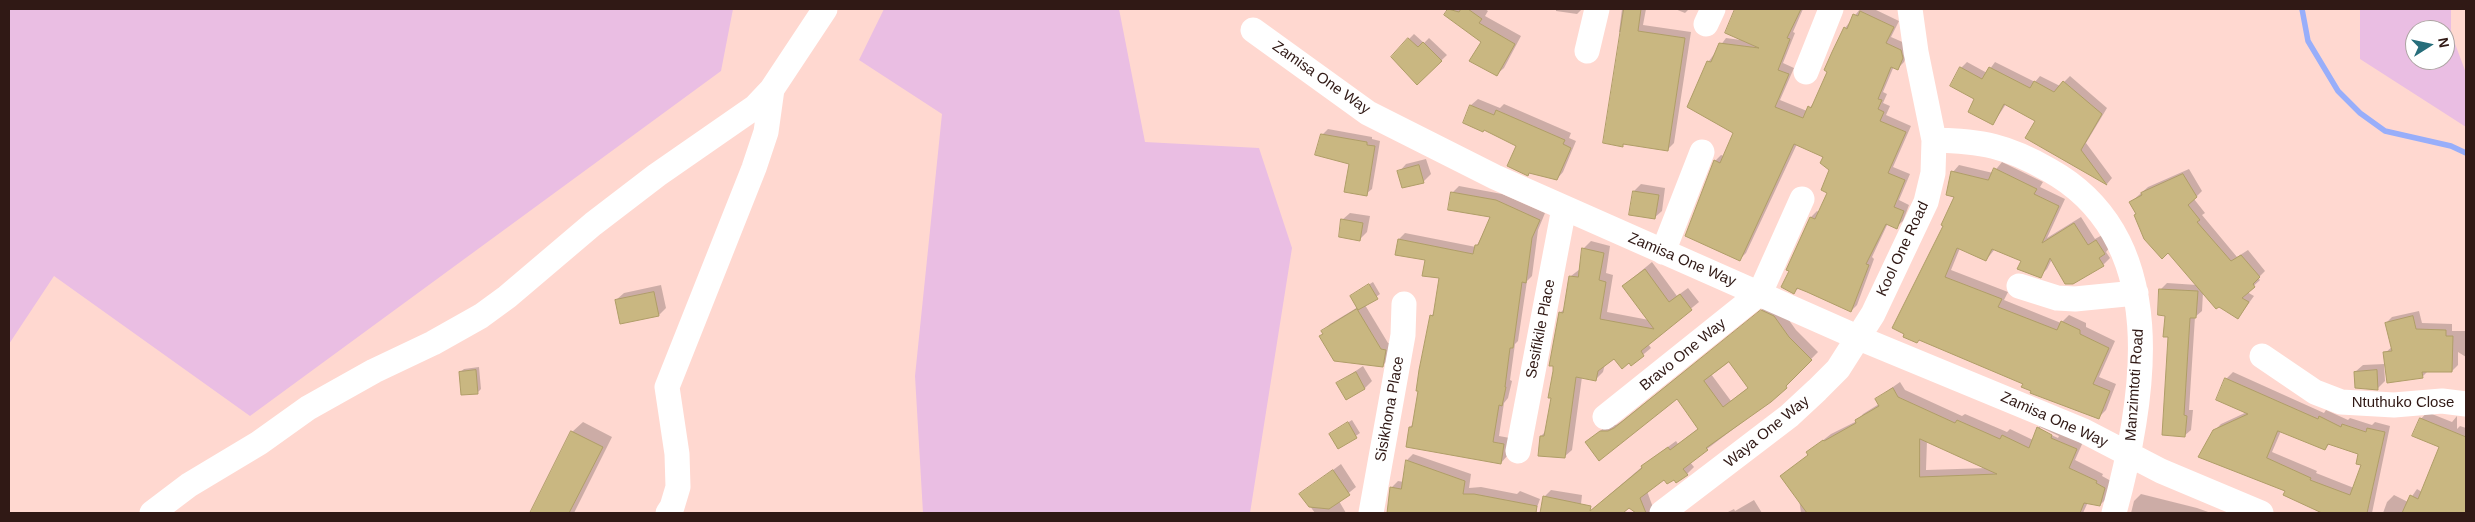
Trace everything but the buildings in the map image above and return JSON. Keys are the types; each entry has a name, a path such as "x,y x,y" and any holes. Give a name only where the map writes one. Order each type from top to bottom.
{"street":[{"path":"801,44 802,9"},
{"path":"161,509 189,485 259,443 308,408 481,316 593,224 657,175 748,112 772,89 825,9"},
{"path":"1587,51 1597,9"},
{"path":"1806,72 1831,9"},
{"name":"Kool One Road","path":"1859,338 1926,202 1933,173 1934,140 1916,52 1910,9"},
{"name":"Zamisa One Way","path":"1253,30 1368,113 1495,177 1859,338 2084,431 2161,471 2261,513"},
{"path":"668,513 678,486 677,454 668,387 754,168 766,132 772,89"},
{"name":"Manzimtoti Road","path":"1934,140 1971,141 1995,145 2027,157 2067,179 2099,209 2128,261 2136,293 2141,333 2136,411 2130,454 2114,513"},
{"path":"1663,252 1702,152"},
{"path":"1760,293 1802,199"},
{"name":"Sesifikile Place","path":"1518,451 1564,208"},
{"path":"2019,286 2057,298 2075,300 2136,293"},
{"name":"Bravo One Way","path":"1606,417 1760,293"},
{"name":"Sisikhona Place","path":"1372,513 1403,335 1404,304"},
{"name":"Waya One Way","path":"1676,509 1789,416 1838,369 1859,338"},
{"name":"Ntuthuko Close","path":"2262,356 2314,392 2341,402 2394,404 2442,401 2466,404"}],"shaded area":[{"path":"9,9 733,9 721,71 250,416 54,276 9,344"},
{"path":"884,9 1119,9 1145,142 1259,148 1292,248 1250,513 923,513 915,376 942,114 859,60"},
{"path":"2360,9 2451,9 2451,20 2405,20 2405,70 2455,70 2455,44 2466,73 2466,127 2360,59"}],"waterway":[{"path":"2302,9 2308,41 2338,91 2360,113 2385,131 2451,146 2466,153"}]}
